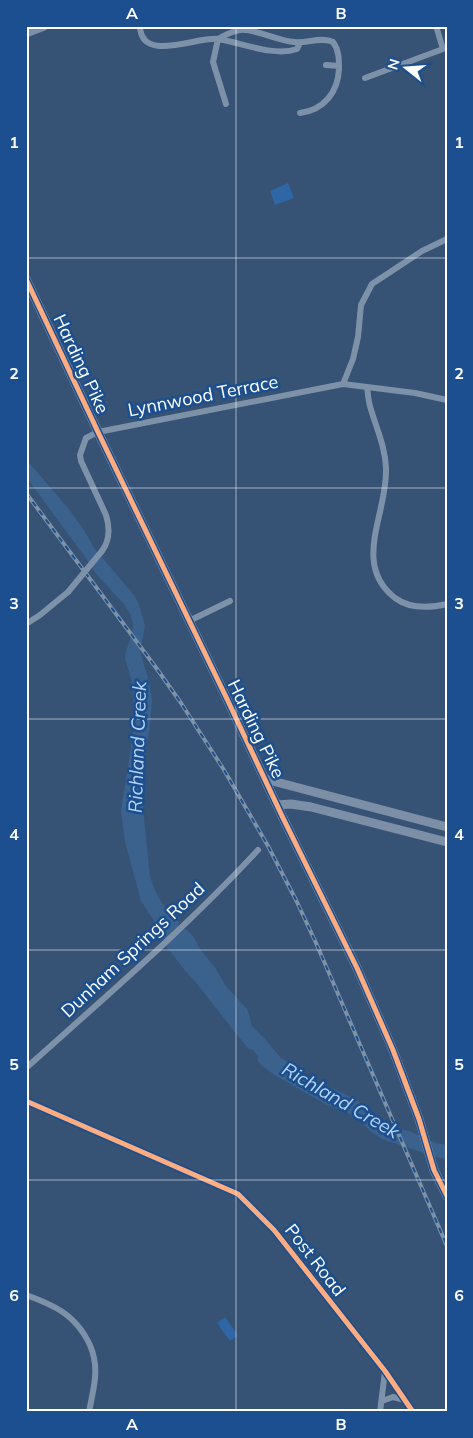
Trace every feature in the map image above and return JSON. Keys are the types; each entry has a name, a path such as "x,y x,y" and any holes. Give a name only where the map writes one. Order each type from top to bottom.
{"main road":[{"path":"26,33 44,26"},
{"name":"Harding Pike","path":"26,279 357,968 393,1050 419,1119 434,1170 447,1196"},
{"path":"265,779 447,827"},
{"path":"347,816 351,802"},
{"path":"278,805 298,805 447,842"},
{"path":"398,829 402,816"}],"street":[{"path":"140,26 141,34 145,40 156,46 171,46 218,39 280,51 297,49 300,43"},
{"path":"365,78 443,49 436,26"},
{"path":"226,104 213,62 218,39 226,34 243,30 300,43 331,40 337,49 339,59 337,83 325,102 314,109 300,113"},
{"path":"326,65 339,66"},
{"path":"343,384 353,359 358,337 361,305 372,284 422,251 447,239"},
{"name":"Lynnwood Terrace","path":"98,432 343,384 415,393 447,400"},
{"path":"367,386 370,404 385,452 384,492 373,546 373,563 377,574 385,590 400,602 434,607 447,604"},
{"path":"26,624 68,592 106,546 109,534 108,519 80,455 86,438 98,432"},
{"path":"189,621 230,601"},
{"name":"Dunham Springs Road","path":"26,1068 164,944 258,850"},
{"name":"Post Road","path":"26,1101 238,1194 274,1230 385,1371 413,1412"},
{"path":"26,1295 46,1303 68,1316 86,1337 94,1359 95,1380 89,1412"},
{"path":"380,1412 385,1371"},
{"path":"382,1401 393,1398 405,1400"}],"shaded area":[{"path":"288,183 294,198 275,205 270,191"},
{"path":"225,1317 238,1335 230,1341 217,1323"}],"water":[{"name":"Richland Creek","path":"26,459 68,508 94,548 134,595 139,604 145,626 140,651 149,682 152,701 142,799 150,875 154,889 161,901 179,922 178,926 181,929 186,929 193,936 226,986 247,1009 252,1026 280,1057 308,1077 351,1097 366,1107 387,1126 409,1131 436,1143 447,1145 447,1159 382,1139 348,1113 327,1105 262,1066 253,1050 246,1046 167,948 167,943 160,930 141,901 125,842 121,811 135,715 131,678 125,659 133,624 124,604 97,575 26,477"}],"railway":[{"path":"26,493 181,703 224,770 268,846 316,943 447,1246"}],"cycle path":[{"path":"26,279 283,818 357,968 393,1050 419,1119 434,1170 447,1196"},
{"path":"26,1101 238,1194 274,1230 385,1371 413,1412"}]}
